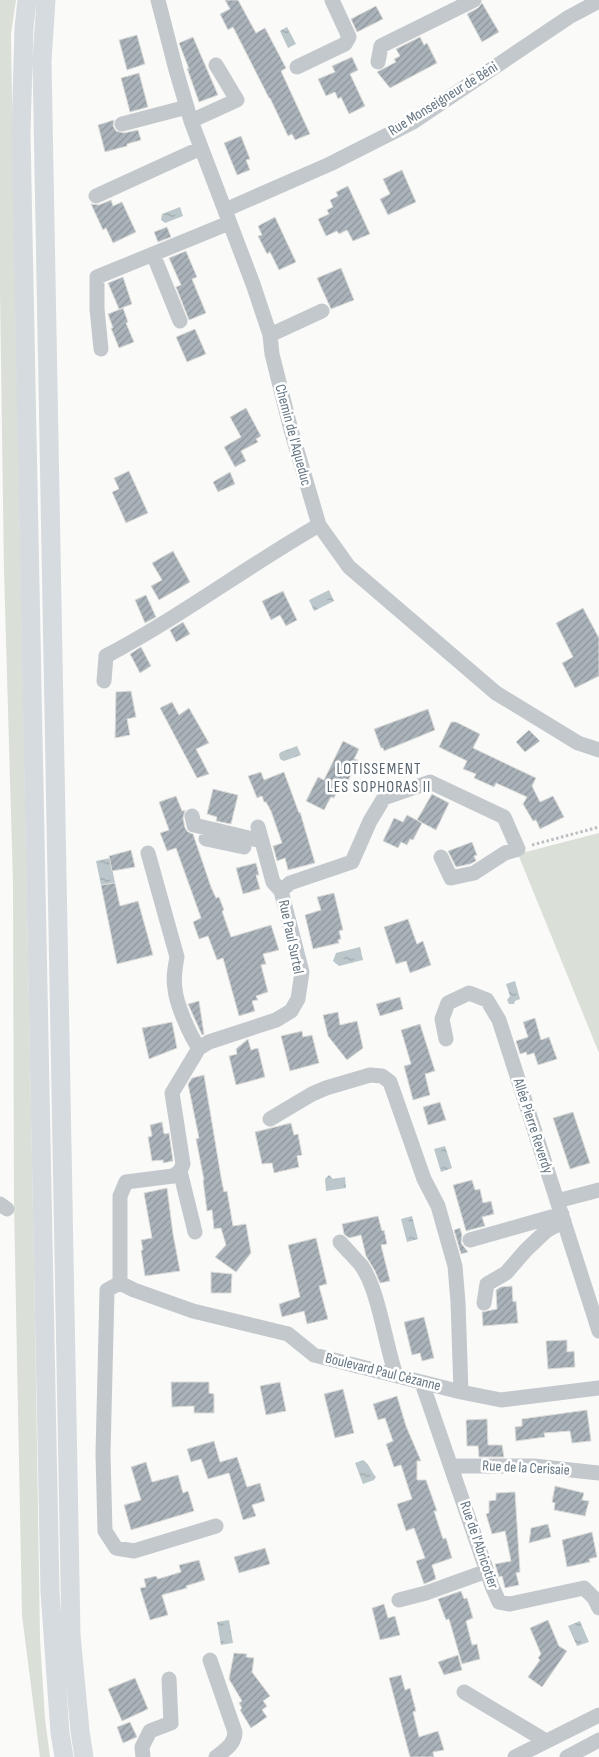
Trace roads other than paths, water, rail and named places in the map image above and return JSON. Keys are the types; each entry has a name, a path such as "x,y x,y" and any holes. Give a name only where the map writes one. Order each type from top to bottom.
{"main road":[{"path":"27,0 24,28 21,143 50,1592 60,1733 64,1757"},
{"path":"46,0 42,61 71,1625 84,1757"}],"street":[{"name":"Chemin de l'Aqueduc","path":"158,0 191,122 253,284 270,335 272,354 291,430 319,525 349,567 496,693 578,743 599,750"},
{"path":"297,67 345,44 349,36 332,0"},
{"path":"378,62 381,46 474,0"},
{"name":"Rue Monseigneur de Béni","path":"101,349 97,309 97,277 153,254 413,122 569,17 599,1"},
{"path":"191,122 237,100 216,65"},
{"path":"122,124 187,107"},
{"path":"96,196 201,148"},
{"path":"153,254 180,321"},
{"path":"270,335 322,311"},
{"path":"104,681 106,656 168,621 319,525"},
{"name":"Rue Paul Surtel","path":"199,1048 209,1042 276,1020 292,1011 298,999 302,972 281,890 290,883 352,862 370,821 384,798 430,782 504,817 518,849 505,853 474,873 451,878 441,857"},
{"path":"192,816 194,825 262,840"},
{"path":"206,840 262,840"},
{"path":"262,840 273,882 281,890"},
{"path":"148,853 177,958 174,972 175,991 192,1039 199,1048 172,1093 183,1164 180,1171 173,1176 126,1182 120,1196 120,1283 107,1290 103,1454 105,1531 116,1548 134,1551 216,1526"},
{"name":"Allée Pierre Reverdy","path":"446,1039 442,1020 448,1003 469,993 487,1000 499,1020 599,1330"},
{"path":"270,1119 312,1094 326,1088 370,1075 382,1076 390,1082 424,1179 438,1206 455,1266 461,1392"},
{"path":"180,1171 195,1232"},
{"path":"470,1240 561,1212 599,1190"},
{"path":"484,1303 486,1284 506,1273 546,1231 561,1212"},
{"path":"340,1242 362,1266 375,1295 396,1375"},
{"name":"Boulevard Paul Cézanne","path":"120,1283 134,1290 193,1311 288,1334 314,1355 461,1392 501,1400 599,1388"},
{"name":"Rue de l'Abricotier","path":"422,1383 499,1602 510,1604 584,1588 594,1598 599,1608"},
{"name":"Rue de la Cerisaie","path":"452,1466 534,1466 599,1473"},
{"path":"399,1600 426,1593 487,1571"},
{"path":"210,1660 235,1732 235,1738 228,1748 216,1757"},
{"path":"143,1757 142,1747 150,1731 171,1722 169,1679"},
{"path":"464,1692 546,1741"},
{"path":"515,1757 599,1715"},
{"path":"567,1757 599,1740"}],"water":[{"path":"287,27 296,44 288,48 280,31"},
{"path":"180,207 183,216 165,223 161,220 162,214"},
{"path":"329,590 334,601 314,611 309,600"},
{"path":"297,746 301,755 284,761 280,759 279,754 281,752"},
{"path":"110,858 115,883 101,885 96,861"},
{"path":"360,947 363,960 339,966 333,961 336,953"},
{"path":"515,981 520,999 515,1001 514,1004 509,1004 507,1000 510,996 506,984"},
{"path":"445,1146 452,1168 441,1172 434,1149"},
{"path":"329,1175 333,1179 345,1177 346,1188 326,1191 325,1179"},
{"path":"412,1216 418,1239 407,1242 401,1219"},
{"path":"363,1460 376,1477 374,1480 363,1484 355,1463"},
{"path":"229,1620 233,1643 221,1645 217,1622"},
{"path":"580,1621 589,1642 577,1646 568,1626"}],"district":[{"name":"LOTISSEMENT LES SOPHORAS II","path":"379,778"}]}
